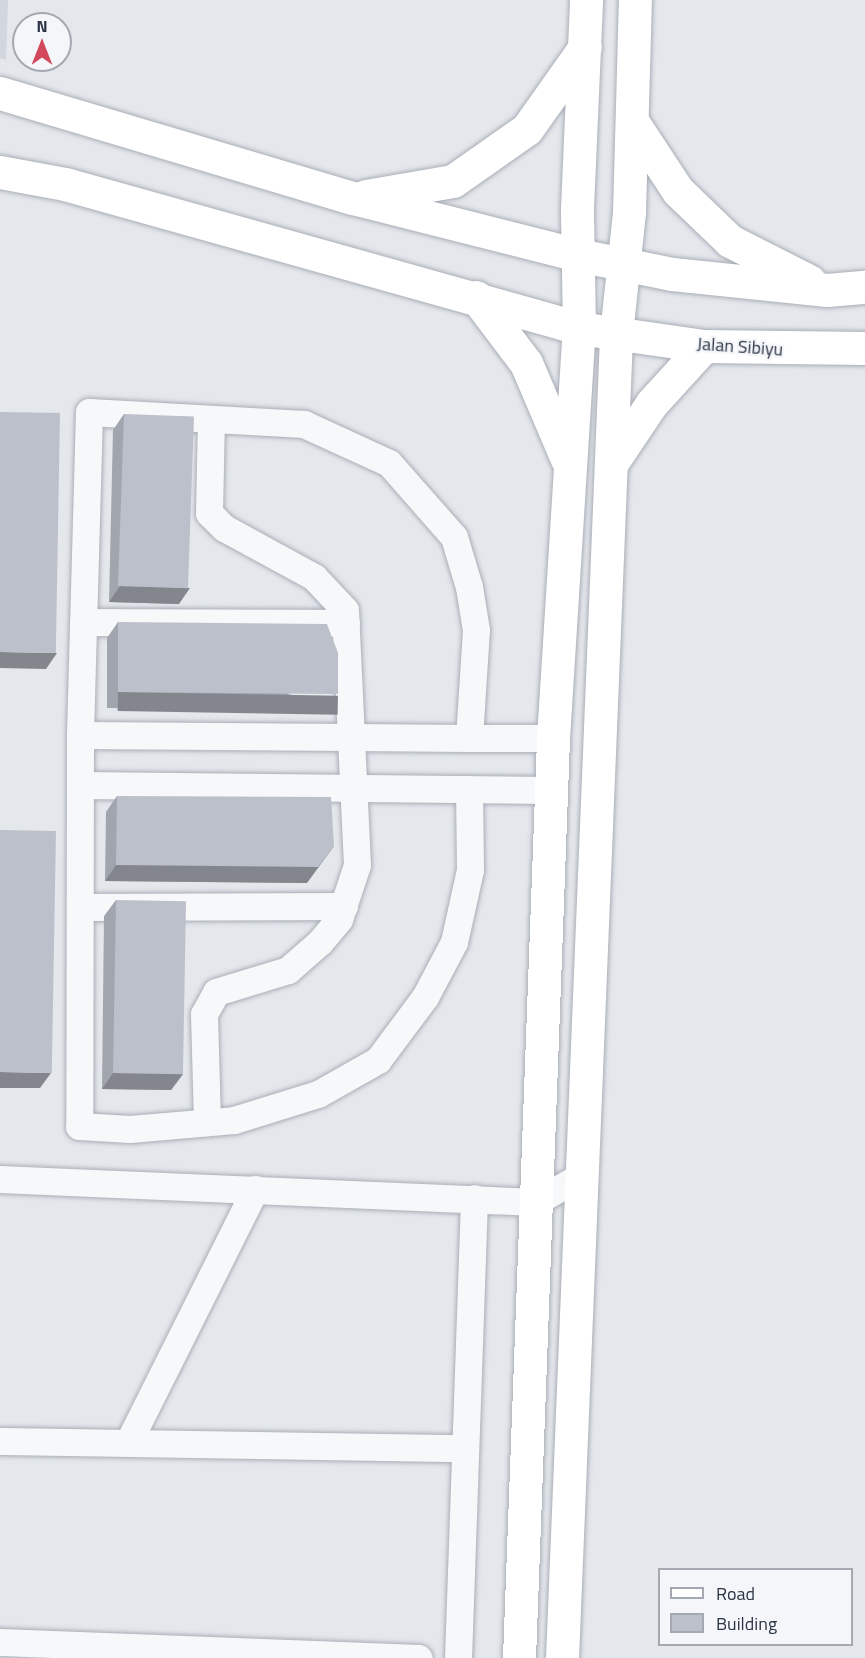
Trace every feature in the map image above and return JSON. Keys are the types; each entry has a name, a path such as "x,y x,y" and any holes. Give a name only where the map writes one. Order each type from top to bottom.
{"street":[{"path":"519,1658 553,738 579,328 578,255 586,0"},
{"path":"562,1658 579,1178 616,334 625,262 635,0"},
{"path":"352,198 453,181 527,129 585,47"},
{"path":"0,93 352,198 578,255 625,262 672,274 827,290 865,287"},
{"path":"632,121 678,191 730,242 827,290"},
{"name":"Jalan Sibiyu","path":"0,172 64,184 476,297 579,328 704,346 865,348"},
{"path":"476,297 526,363 570,466"},
{"path":"611,465 652,403 704,346"},
{"path":"469,738 476,630 453,537 389,464 304,424 89,412 80,735 79,1126 130,1129 234,1120 318,1094 378,1060 425,997 454,942 470,870 469,789"},
{"path":"207,1122 204,1014 216,992 288,970 320,942 344,906 357,865 345,610 314,577 224,528 209,513 211,419"},
{"path":"83,622 346,622"},
{"path":"80,735 553,738"},
{"path":"80,785 552,790"},
{"path":"80,907 344,906"},
{"path":"0,1179 535,1202 579,1178"},
{"path":"129,1441 255,1189"},
{"path":"458,1658 474,1198"},
{"path":"0,1441 129,1441 465,1448"},
{"path":"0,1642 419,1658"}],"shaded area":[{"path":"0,0 8,0 6,60 0,58"}],"building":[{"path":"0,412 60,413 56,653 0,652"},
{"path":"124,414 194,416 188,588 118,586"},
{"path":"118,622 327,624 338,653 338,694 118,692"},
{"path":"117,796 331,797 334,846 318,867 116,865"},
{"path":"0,830 56,831 52,1073 0,1072"},
{"path":"116,900 186,901 183,1074 113,1073"}]}
